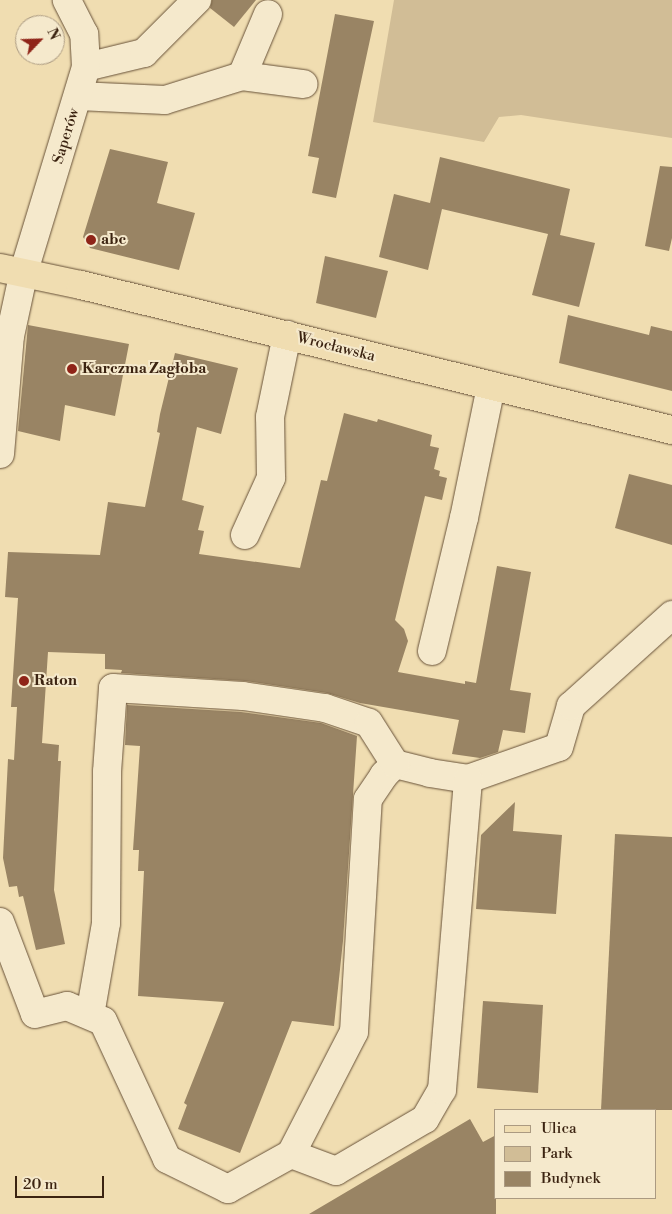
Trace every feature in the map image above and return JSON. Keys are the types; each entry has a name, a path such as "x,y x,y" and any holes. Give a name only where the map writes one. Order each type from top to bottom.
{"main road":[{"name":"Wrocławska","path":"12,270 287,335 672,430"}],"street":[{"name":"Saperów","path":"0,454 10,336 12,270 78,96 86,67 84,34 67,0"},
{"path":"86,67 144,53 197,0"},
{"path":"242,76 268,14"},
{"path":"78,96 165,100 242,76 303,84"},
{"path":"246,535 271,478 270,417 287,335"},
{"path":"432,651 464,518 491,386"},
{"path":"90,1015 106,924 107,772 113,688 244,696 326,708 369,723 395,764 430,773 468,779 559,747 571,706 672,615"},
{"path":"0,922 35,1014 68,1006 103,1021 167,1159 228,1189 291,1154 354,1032 368,799 395,764"},
{"path":"291,1154 336,1171 424,1119 442,1090 468,779"}],"green space":[{"path":"394,0 672,0 672,138 521,115 499,117 484,142 373,122"}],"building":[{"path":"212,0 256,0 234,27 210,8"},
{"path":"335,14 374,21 336,198 312,193 319,158 308,156"},
{"path":"110,149 168,162 157,203 195,213 179,270 90,248 83,237"},
{"path":"440,157 570,189 560,235 595,243 579,307 532,295 548,234 442,209 428,270 379,257 394,194 430,203"},
{"path":"660,166 672,167 672,238 669,251 645,246"},
{"path":"325,256 388,271 376,318 316,303"},
{"path":"568,315 649,335 651,326 672,331 672,391 559,363"},
{"name":"Karczma Zagłoba","path":"28,325 129,344 115,416 65,405 60,441 18,431"},
{"path":"175,353 238,368 221,434 197,427 182,500 204,506 198,530 204,531 199,554 300,568 321,480 327,481 344,413 377,422 378,419 432,435 430,446 439,448 434,469 440,471 439,476 447,478 442,500 425,496 395,620 404,629 408,641 398,672 465,684 465,681 476,683 497,566 531,572 510,690 531,693 525,733 503,730 498,752 480,758 452,754 459,720 360,703 327,693 245,681 121,673 122,670 105,669 105,654 48,652 42,743 59,745 58,761 61,761 54,890 65,944 36,950 23,896 19,897 17,886 9,887 3,858 8,759 14,760 17,707 11,707 18,598 5,597 8,552 100,555 108,502 145,507 160,433 157,432 160,414"},
{"path":"629,474 672,485 672,545 615,528"},
{"path":"127,705 241,712 321,723 357,736 343,941 334,1026 292,1021 240,1153 178,1129 187,1105 184,1103 224,1002 138,996 144,871 138,871 139,850 133,850 140,746 125,745"},
{"path":"515,802 513,831 562,835 556,914 476,909 481,835"},
{"path":"615,834 672,837 672,1110 601,1109"},
{"path":"483,1001 543,1005 538,1093 477,1088"},
{"path":"470,1119 483,1142 494,1136 494,1199 496,1199 496,1214 309,1214"}],"place":[{"name":"abc","path":"91,240"},
{"name":"Karczma Zagłoba","path":"72,369"},
{"name":"Raton","path":"24,681"}]}
